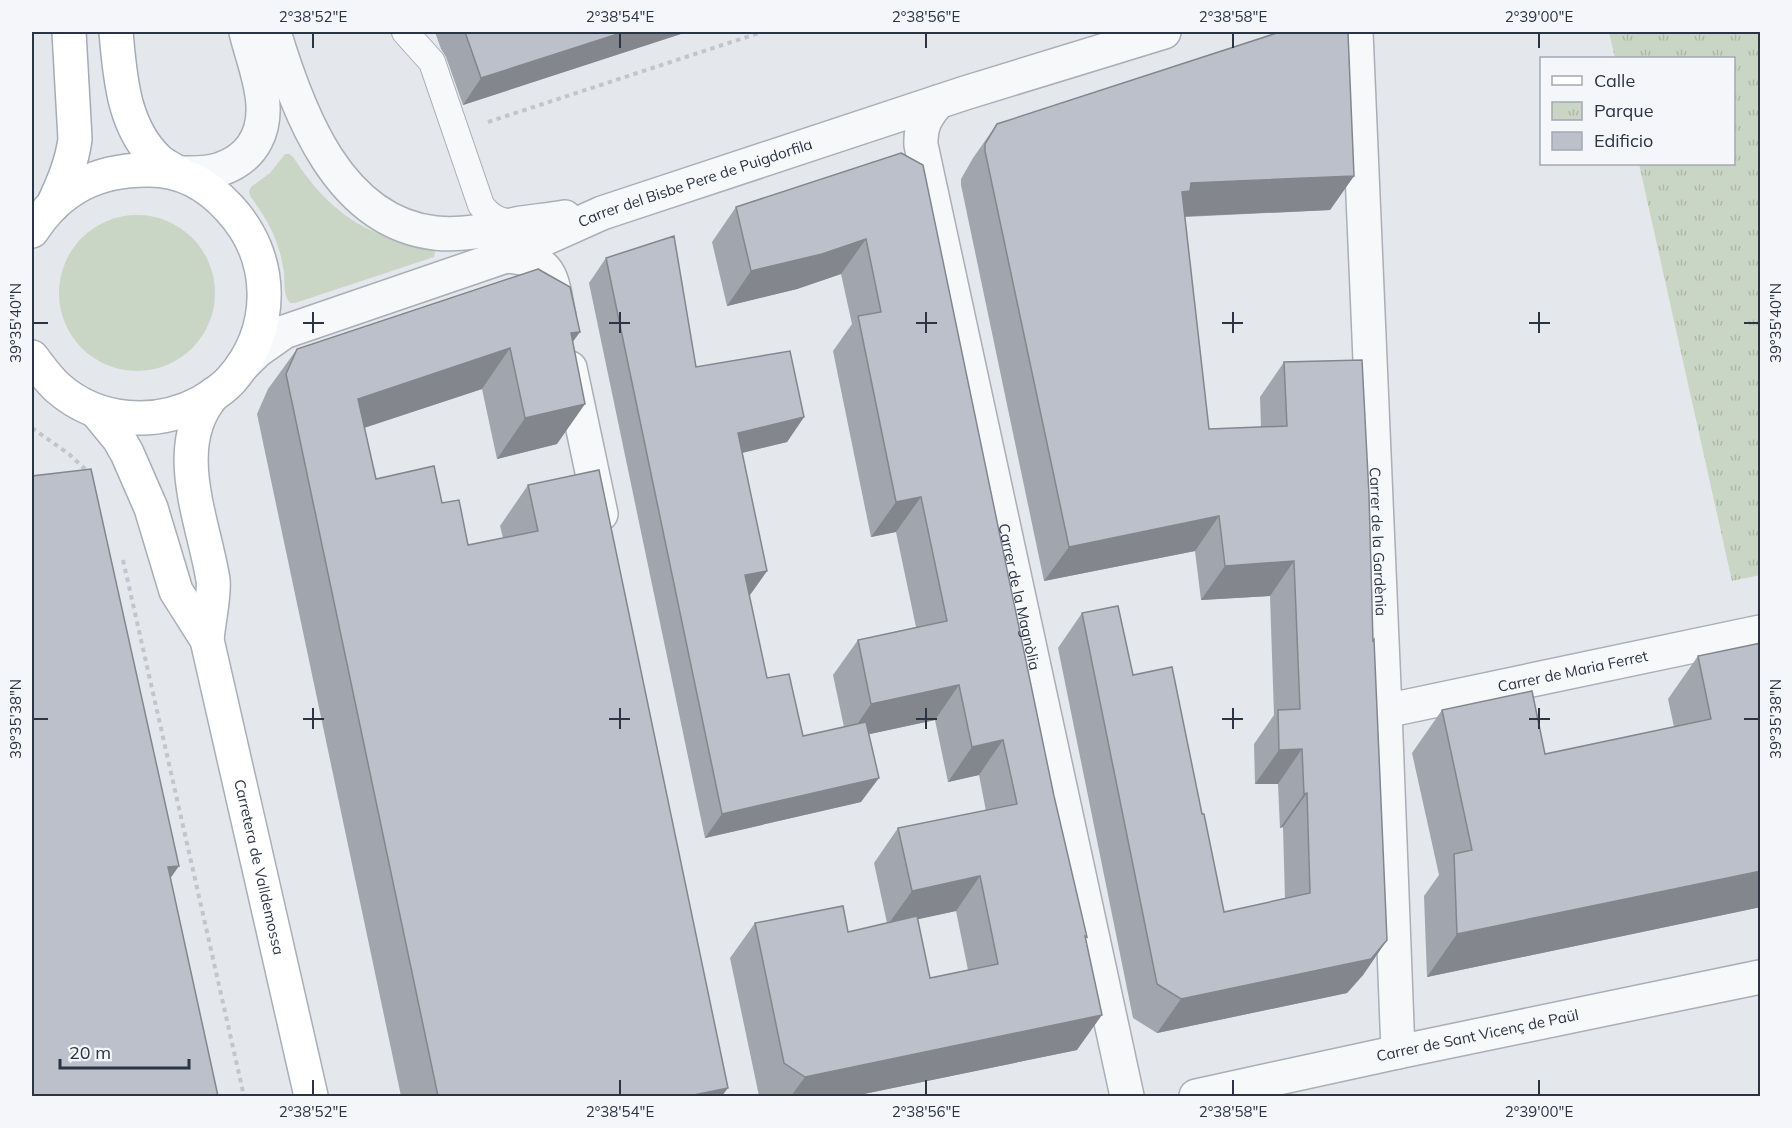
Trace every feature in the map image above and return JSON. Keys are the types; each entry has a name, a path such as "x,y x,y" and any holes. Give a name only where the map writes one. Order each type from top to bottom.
{"main road":[{"path":"53,205 68,172 75,139 69,32"},
{"path":"32,357 46,376 45,382 96,411 116,417 138,419 159,417 178,413 214,394 230,382 252,348 260,327 265,290 257,250 248,232 223,201 194,180 161,162 150,150 126,107 120,79 116,32"},
{"path":"32,231 40,218 53,205 71,189 90,179 132,170 179,173"},
{"name":"Carretera de Valldemossa","path":"207,640 214,583 195,503 192,455 193,436 197,422 204,406 214,394"},
{"name":"Carretera de Valldemossa","path":"96,411 119,439 127,453 151,508 176,591 207,640 311,1096"}],"street":[{"path":"179,173 220,170 236,161 258,140 262,127 263,103 260,81 246,32"},
{"path":"274,32 289,78 321,149 348,187 377,213 416,230 435,233 477,233 516,224 602,213"},
{"name":"Carrer del Bisbe Pere de Puigdorfila","path":"242,366 257,351 284,332 506,256 602,213 938,102 1164,32"},
{"name":"Carrer de la Gardènia","path":"1356,32 1398,1052"},
{"name":"Carrer de la Magnòlia","path":"938,102 923,123 920,134 921,145 1127,1096"},
{"path":"506,256 524,257 536,262 545,267 551,280 608,548"},
{"name":"Carrer de Maria Ferret","path":"1385,711 1761,632"},
{"name":"Carrer de Sant Vicenç de Paül","path":"1196,1096 1761,977"}],"lane":[{"path":"405,32 432,62 481,205 488,215 500,221 516,224"}],"path":[{"path":"456,133 762,32"},
{"path":"32,428 69,454 89,474"},
{"path":"122,557 244,1096"}],"green space":[{"path":"1609,32 1760,32 1760,575 1732,581 1639,165 1735,165 1735,57 1615,57"},
{"path":"285,154 293,157 320,193 351,219 388,237 432,247 435,251 434,257 290,303 285,293 284,272 276,241 249,191 270,173"},
{"path":"137,215 152,216 167,221 192,238 209,263 214,278 214,308 209,323 192,348 167,365 152,370 137,371 122,370 107,365 82,348 65,323 60,308 59,293 60,278 65,263 82,238 107,221 122,216"}],"building":[{"path":"465,32 624,32 481,78"},
{"path":"1280,32 1348,33 1354,176 1191,183 1190,191 1182,192 1209,429 1287,426 1284,362 1362,360 1387,940 1371,959 1181,999 1157,984 1082,613 1118,606 1133,675 1172,667 1224,912 1310,893 1307,793 1304,794 1302,749 1279,750 1278,710 1300,709 1294,561 1225,566 1219,516 1069,547 985,144 997,124"},
{"path":"901,153 923,165 1054,796 1087,937 1085,936 1102,1015 805,1077 784,1063 755,923 843,906 848,932 917,916 930,978 998,964 980,876 912,891 898,828 1017,804 1003,740 972,747 959,685 871,704 858,640 947,621 921,497 896,502 858,316 881,312 866,239 822,254 751,271 736,207"},
{"path":"674,236 696,367 790,351 804,417 738,433 767,571 745,575 767,678 789,674 803,736 866,722 879,778 722,814 606,258"},
{"path":"538,269 570,287 580,332 571,333 585,404 525,418 510,348 358,399 376,479 434,466 442,503 459,500 468,545 538,531 528,485 599,470 728,1088 689,1096 438,1096 286,374 297,349"},
{"path":"91,469 179,866 168,867 218,1096 32,1096 32,476"},
{"path":"1761,643 1761,871 1457,934 1454,854 1472,850 1442,710 1532,691 1545,754 1711,719 1698,656"}]}
